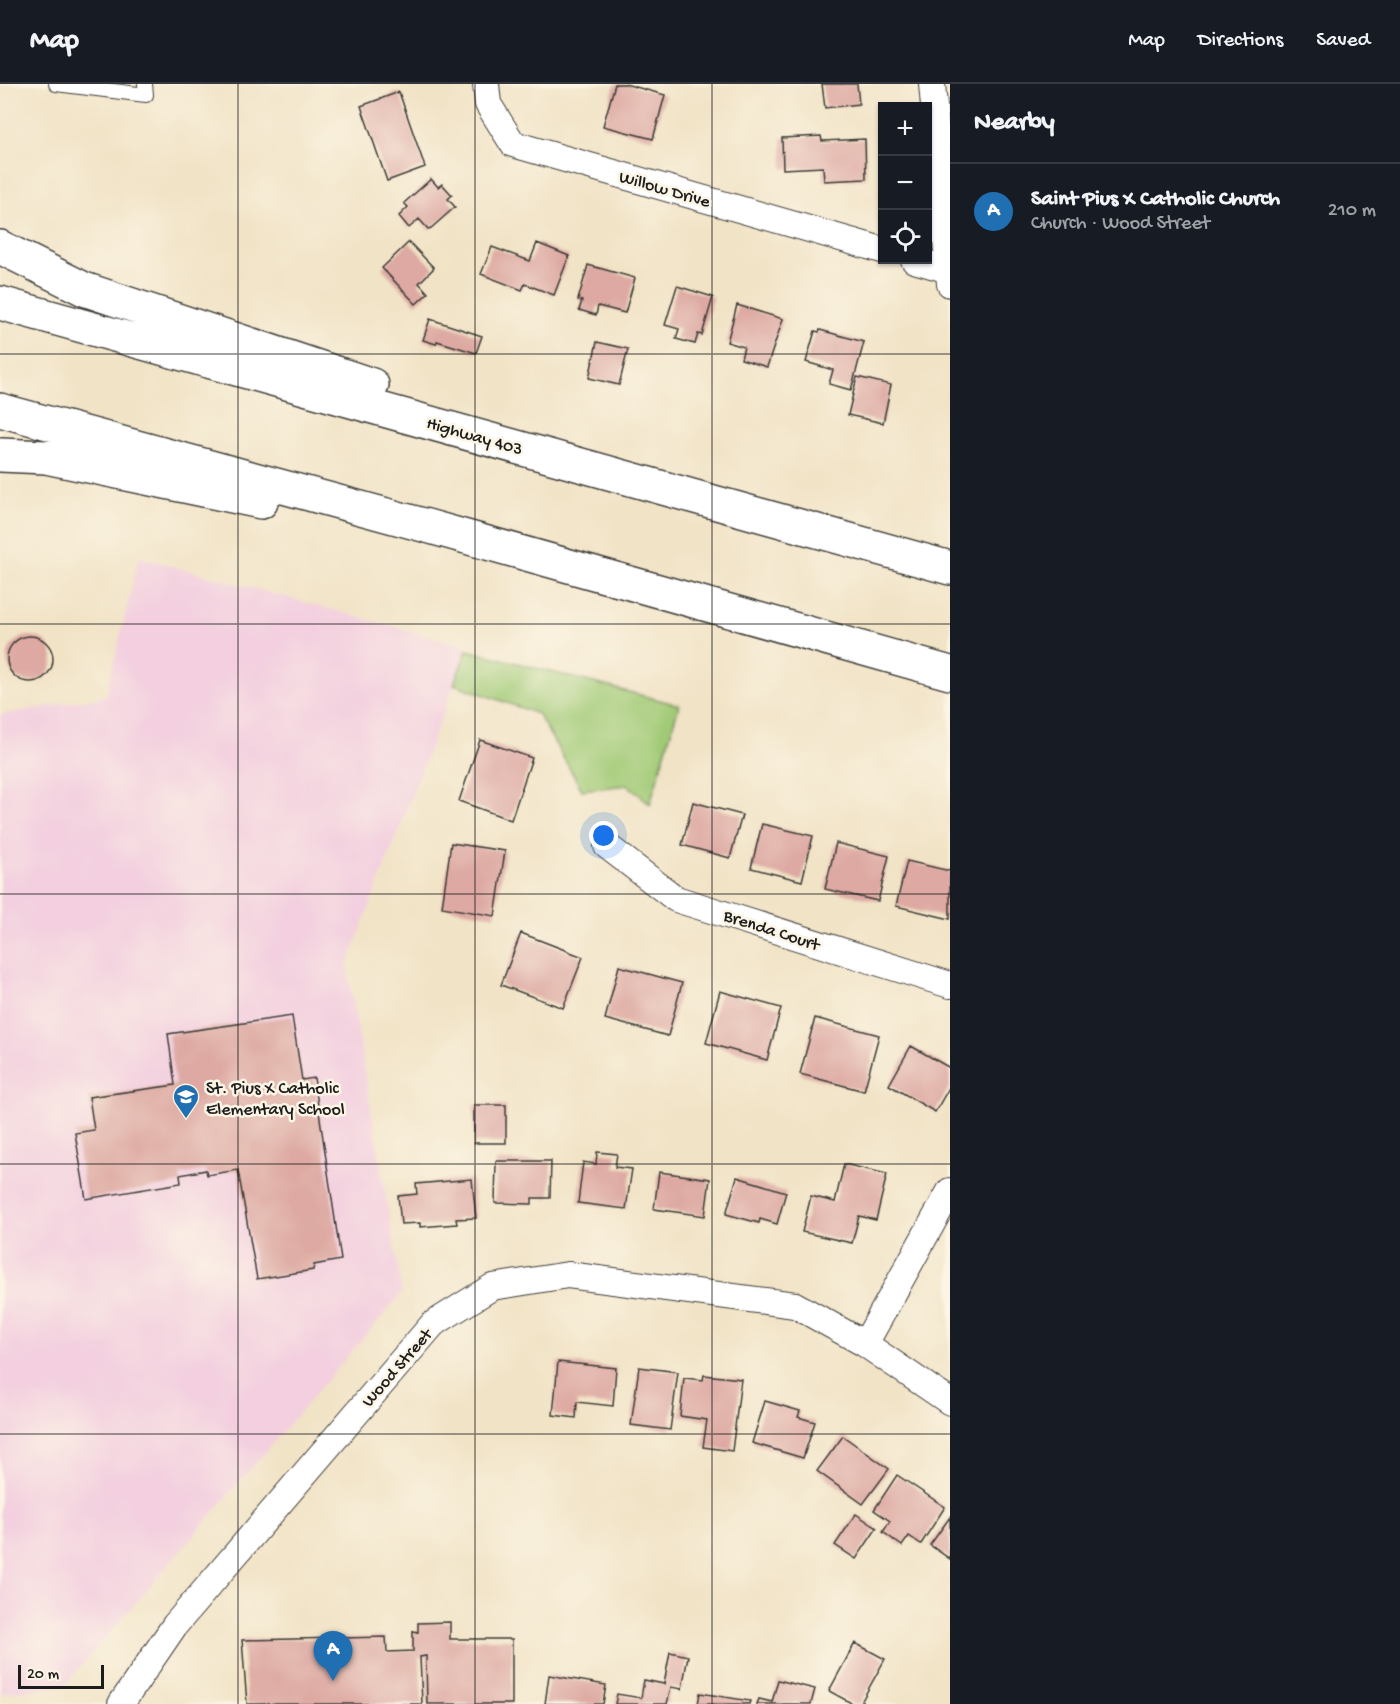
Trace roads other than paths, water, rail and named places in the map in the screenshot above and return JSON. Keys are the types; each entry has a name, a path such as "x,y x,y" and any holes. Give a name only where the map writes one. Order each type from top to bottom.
{"highway":[{"path":"0,247 84,289 449,410 575,464"},
{"name":"Highway 403","path":"0,303 950,568"},
{"path":"0,410 427,526 950,673"},
{"path":"0,456 46,457 331,516 427,526"}],"street":[{"name":"Willow Drive","path":"486,84 488,104 513,144 878,249"},
{"path":"932,84 949,277"},
{"path":"922,264 949,277"},
{"name":"Brenda Court","path":"607,846 676,899 950,985"},
{"path":"865,1344 950,1191"},
{"name":"Wood Street","path":"121,1704 171,1630 434,1324 492,1287 568,1275 795,1305 865,1344 950,1402"}],"lane":[{"path":"56,84 146,94 145,84"}],"place":[{"name":"St. Pius X Catholic Elementary School","path":"186,1120"},
{"name":"Saint Pius X Catholic Church","path":"333,1681"}]}
